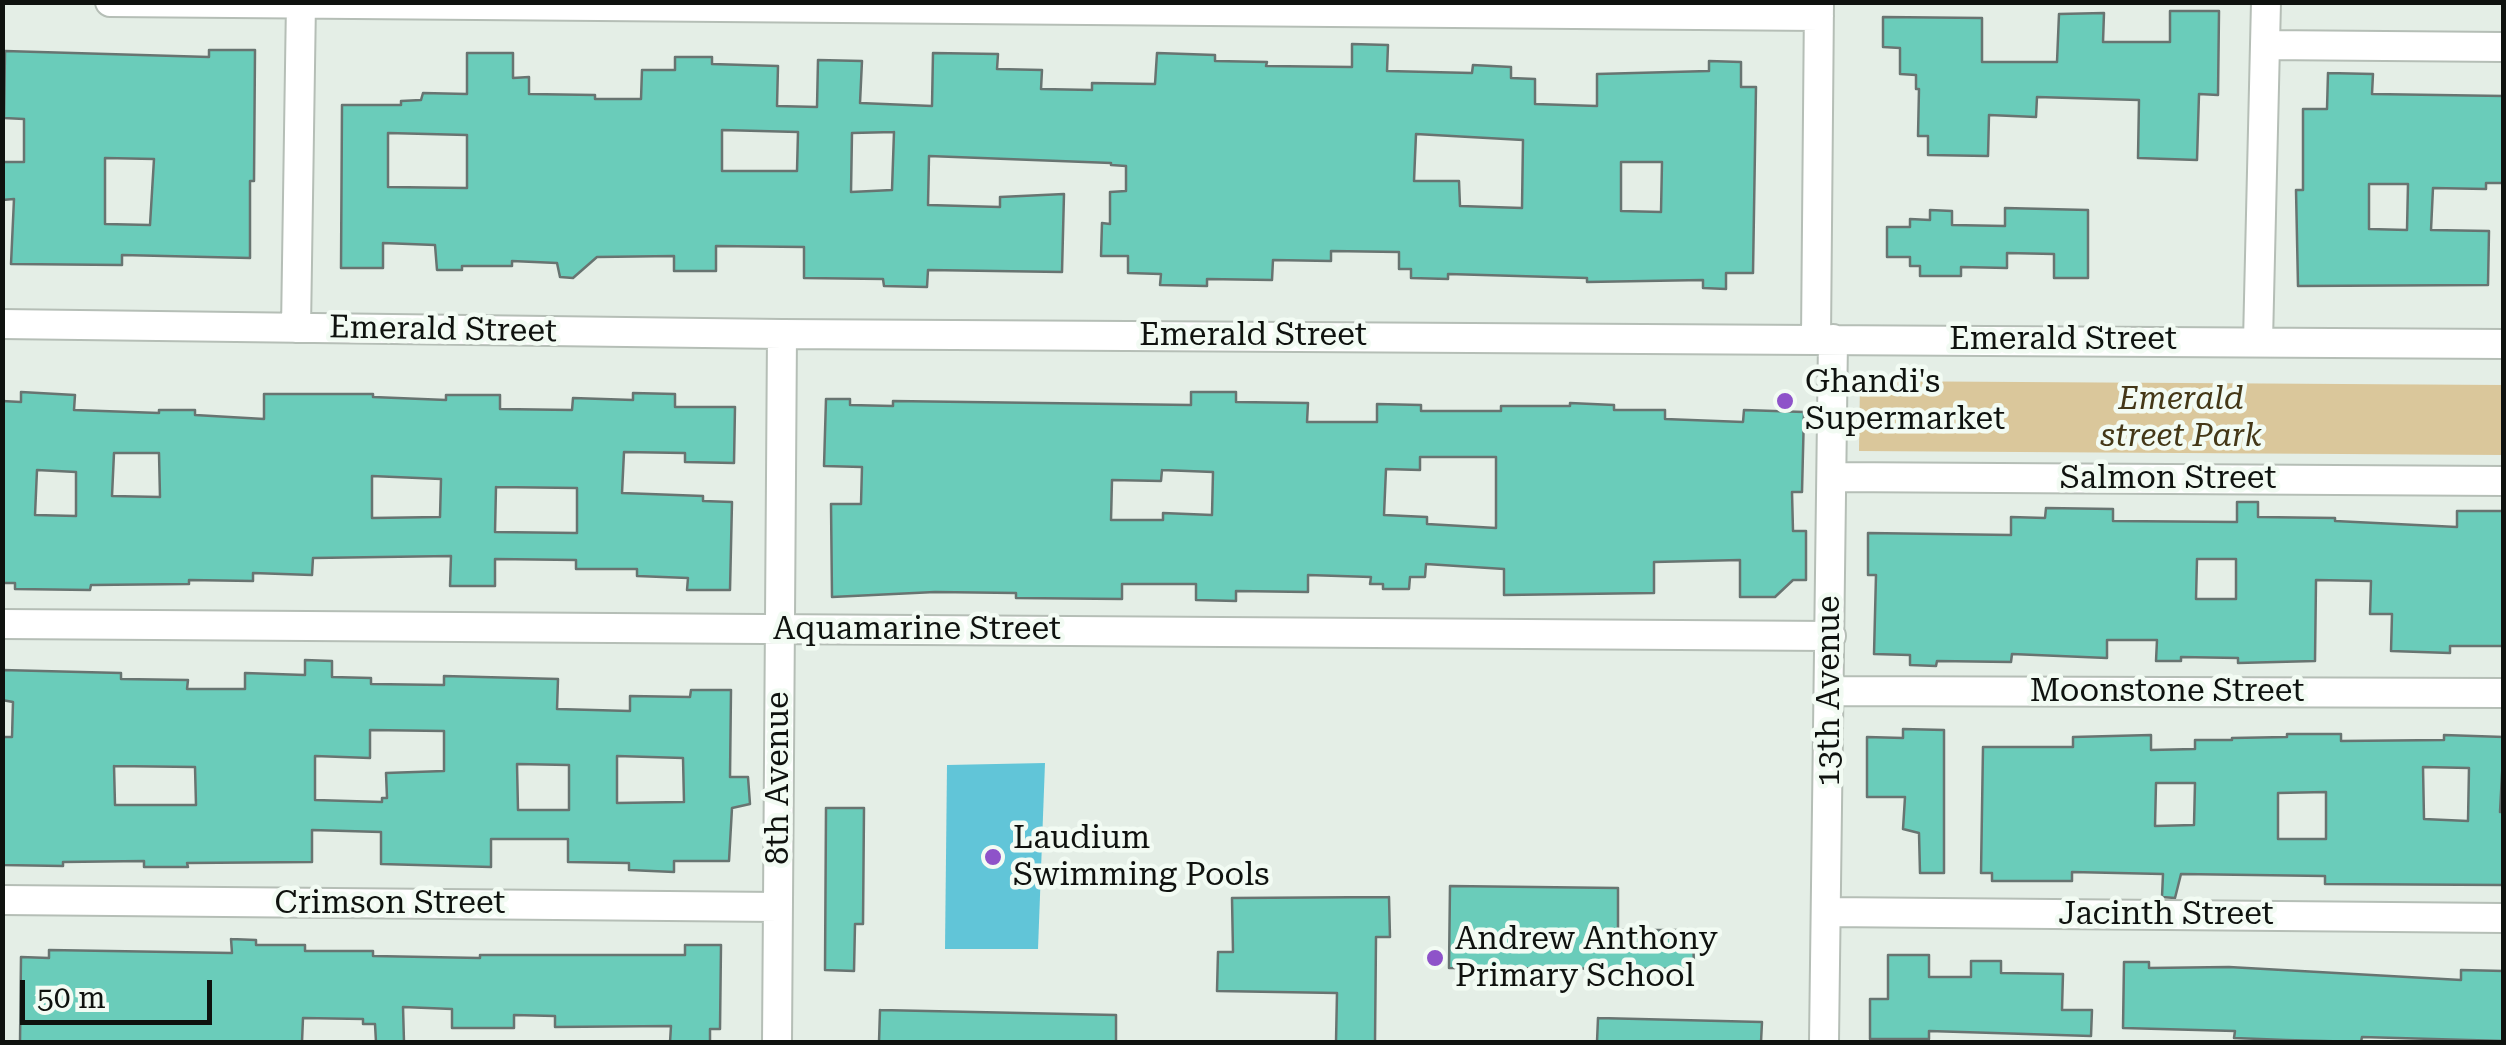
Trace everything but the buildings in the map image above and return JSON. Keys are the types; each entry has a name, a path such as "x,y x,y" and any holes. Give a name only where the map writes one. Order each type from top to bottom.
{"street":[{"path":"110,2 1819,9"},
{"path":"2258,341 2266,2"},
{"path":"296,328 301,4"},
{"name":"13th Avenue","path":"1819,9 1824,338 1832,477 1824,1042"},
{"path":"2266,45 2504,47"},
{"name":"Emerald Street","path":"2,324 782,334 2504,344"},
{"name":"8th Avenue","path":"777,1042 782,334"},
{"name":"Salmon Street","path":"1832,477 2504,481"},
{"name":"Aquamarine Street","path":"2,624 1831,636"},
{"name":"Moonstone Street","path":"1830,691 2504,692"},
{"name":"Crimson Street","path":"2,900 778,907"},
{"name":"Jacinth Street","path":"1828,912 2504,918"}],"green space":[{"name":"Emerald street Park","path":"1860,381 2503,385 2503,455 1859,451"}],"water":[{"name":"Laudium Swimming Pools","path":"1045,763 1038,949 945,949 947,765"}],"place":[{"name":"Ghandi's Supermarket","path":"1785,401"},
{"name":"Laudium Swimming Pools","path":"993,857"},
{"name":"Andrew Anthony Primary School","path":"1435,958"}]}
